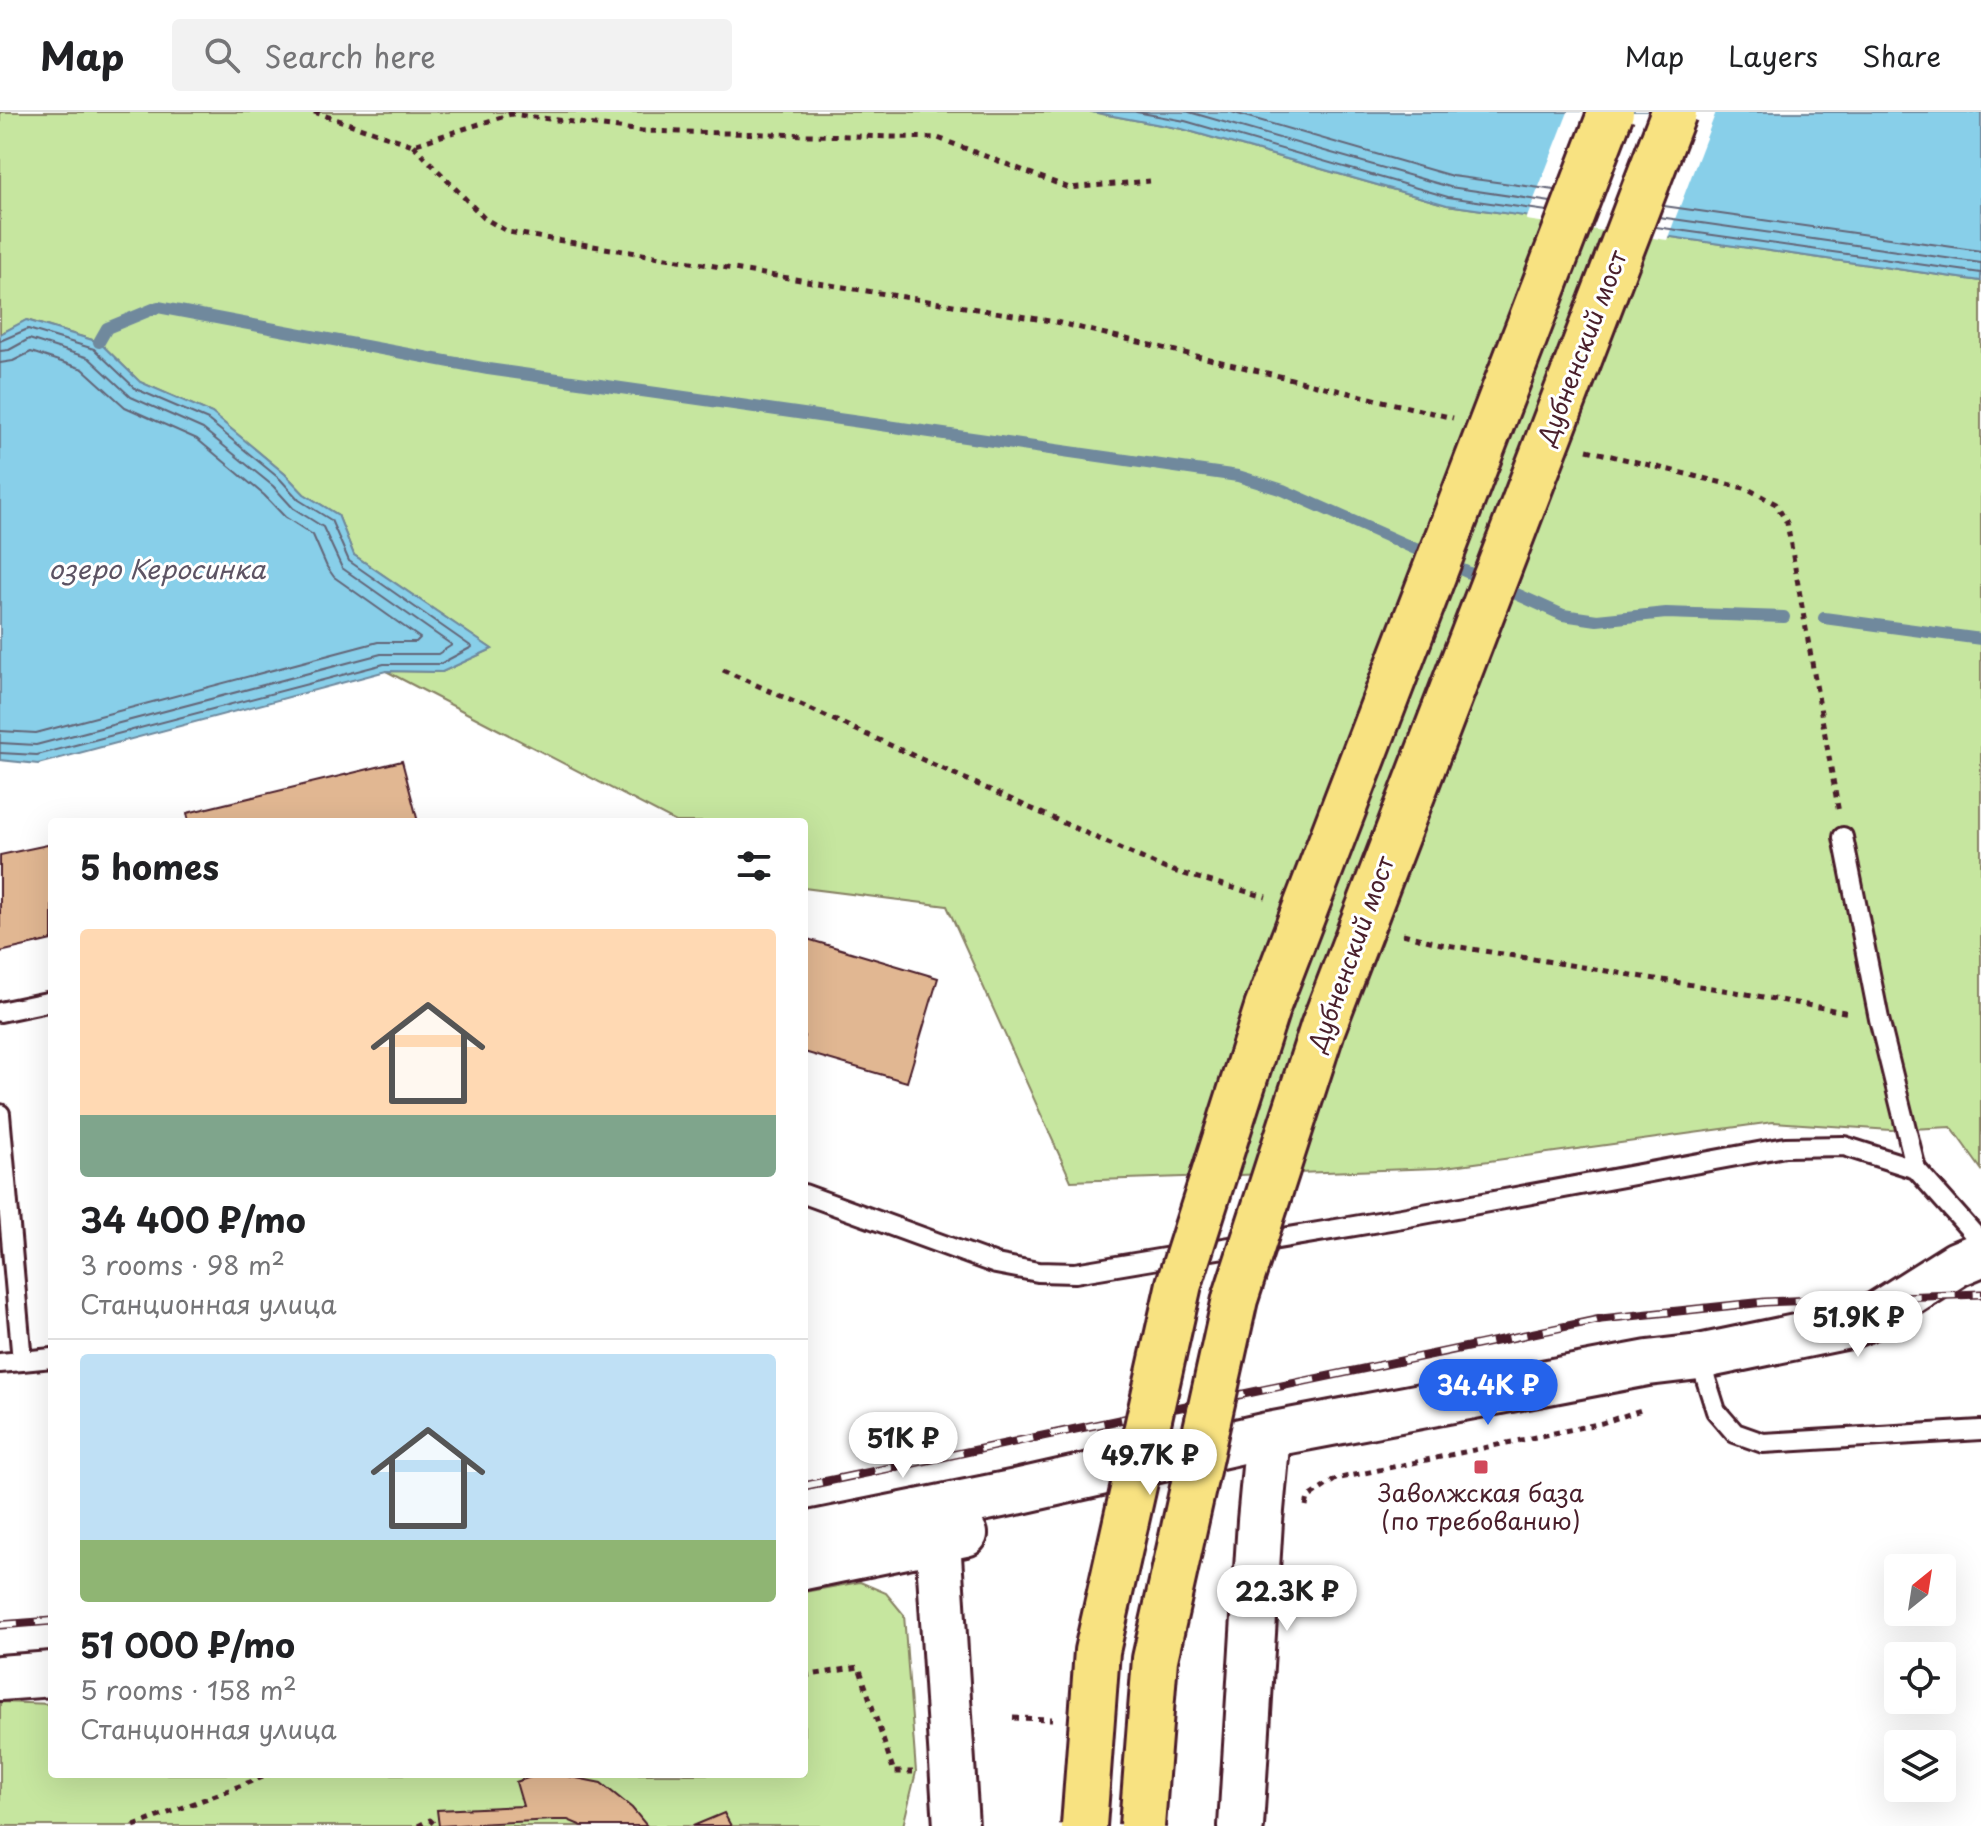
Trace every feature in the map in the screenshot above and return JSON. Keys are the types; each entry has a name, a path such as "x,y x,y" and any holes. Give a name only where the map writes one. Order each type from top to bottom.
{"main road":[{"path":"1084,1826 1097,1651 1179,1284 1267,1008 1611,112"},
{"name":"Дубненский мост","path":"1142,1826 1155,1659 1235,1299 1323,1027 1674,112"},
{"path":"808,1534 1016,1492 1268,1435 1633,1366 1704,1372 1878,1314 1957,1264 1981,1254"},
{"path":"1241,1826 1268,1435"},
{"path":"808,1566 969,1533 1016,1492"},
{"path":"938,1540 956,1826"},
{"path":"0,1678 48,1674"}],"lane":[{"path":"1843,837 1879,1019 1916,1169 1981,1242"},
{"path":"0,1012 48,1002"},
{"path":"0,1114 22,1361"},
{"path":"808,1195 996,1264 1038,1272 1075,1273 1386,1221 1785,1147 1844,1146 1916,1169"},
{"path":"0,1363 48,1358"},
{"path":"1704,1372 1716,1411 1735,1433 1763,1443 1981,1430"}],"path":[{"path":"314,112 413,145 484,218 508,232 1056,322 1456,418"},
{"path":"413,145 511,114 642,131 938,138 1069,188 1150,181"},
{"path":"1579,448 1748,489 1776,504 1787,523 1843,837"},
{"path":"1304,1512 1308,1498 1336,1479 1602,1423 1704,1372"},
{"path":"808,1675 859,1667 894,1772 916,1772"},
{"path":"1013,1718 1056,1719"},
{"path":"134,1826 260,1778"},
{"path":"418,1826 430,1820 436,1826"}],"green space":[{"path":"0,112 1092,112 1182,129 1447,205 1981,281 1981,1169 1951,1127 1891,1130 1773,1122 1438,1168 1071,1181 947,906 808,889 808,818 668,818 386,671 442,672 492,649 354,555 338,515 304,494 285,474 212,413 140,382 99,342 27,320 0,334"},
{"path":"860,1582 886,1593 904,1615 916,1772 903,1826 0,1826 0,1702 48,1704 48,1778 808,1778 808,1591"}],"water":[{"path":"1092,112 1981,112 1981,281 1447,205 1182,129"},
{"name":"озеро Керосинка","path":"26,320 99,342 140,382 212,413 285,474 304,494 338,515 354,555 492,649 442,672 386,671 38,764 0,760 0,334"}],"pier":[{"path":"1568,112 1716,112 1667,240 1526,220"}],"building":[{"path":"402,761 417,818 188,818 187,813"},
{"path":"48,845 48,941 0,952 0,855"},
{"path":"808,939 938,978 907,1082 808,1053"},
{"path":"528,1778 577,1778 601,1783 632,1808 647,1826 582,1826 568,1820 554,1820 439,1826 437,1810 523,1806 516,1782"},
{"path":"724,1813 731,1826 693,1826"}],"waterway":[{"path":"99,342 107,328 158,307 488,369 1238,476 1283,490 1485,580"},
{"path":"1501,587 1563,615 1597,620 1666,613 1784,617"},
{"path":"1824,618 1981,639"}],"railway":[{"path":"808,1485 1601,1319 1765,1302 1981,1294"},
{"path":"0,1625 48,1621"}],"place":[{"name":"Заволжская база (по требованию)","path":"1481,1467"}]}
